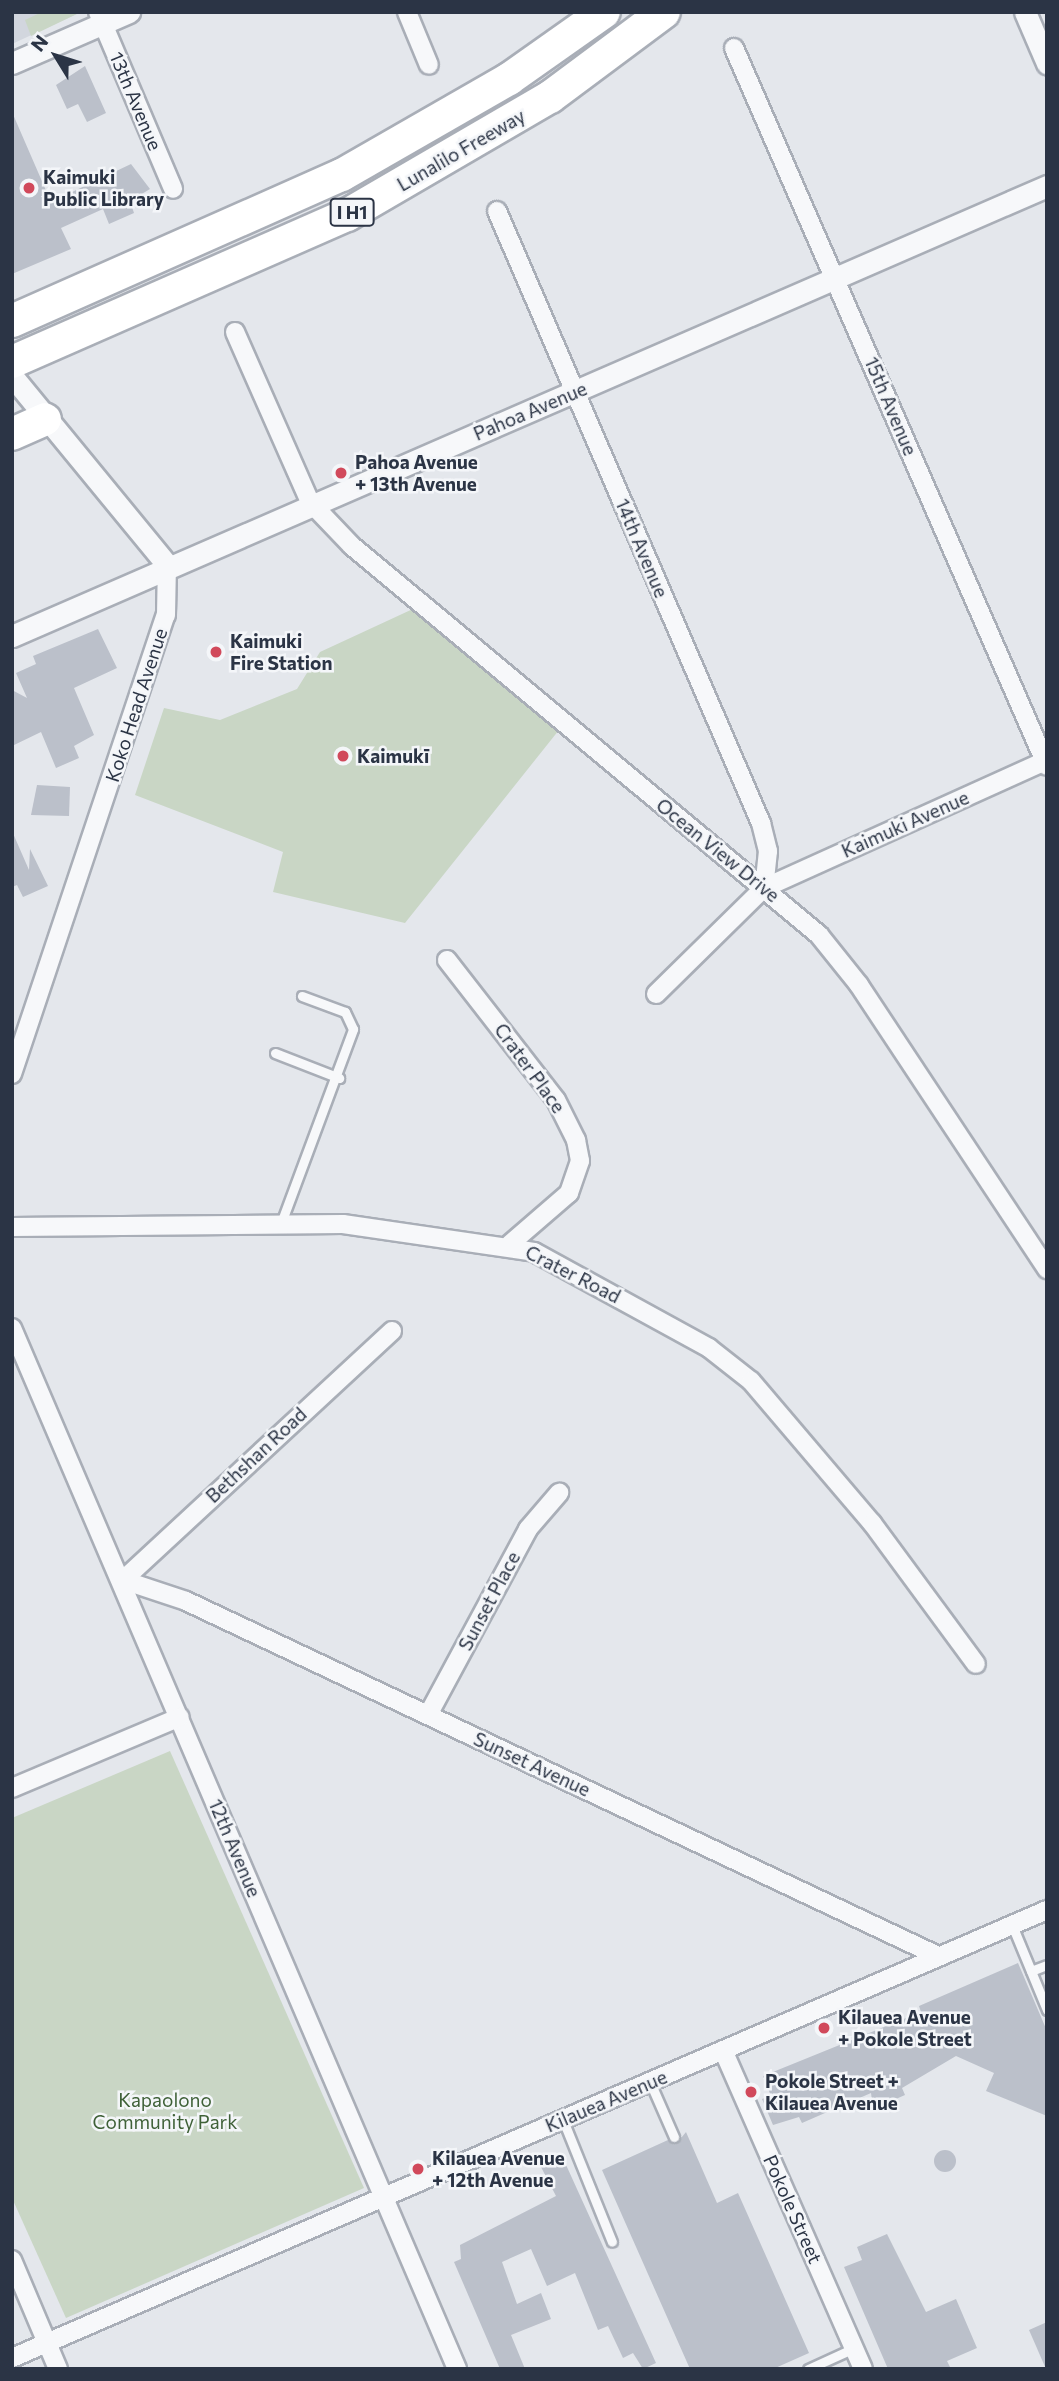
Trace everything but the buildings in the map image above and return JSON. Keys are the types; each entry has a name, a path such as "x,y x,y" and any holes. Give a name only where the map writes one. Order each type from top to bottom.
{"highway":[{"name":"Lunalilo Freeway","path":"12,321 353,169 509,79 604,12"},
{"name":"Lunalilo Freeway","path":"14,374 347,215 550,97 664,12"},
{"path":"12,434 45,419"}],"street":[{"path":"12,63 100,18 129,12"},
{"path":"407,12 429,65"},
{"path":"1025,12 1047,63"},
{"name":"13th Avenue","path":"100,18 173,189"},
{"name":"15th Avenue","path":"734,48 1046,762"},
{"name":"Pahoa Avenue","path":"12,636 310,502 575,393 1047,186"},
{"name":"14th Avenue","path":"497,211 761,822 768,851 764,888"},
{"path":"235,332 310,502"},
{"path":"14,374 45,419 167,565"},
{"name":"Ocean View Drive","path":"310,502 383,573 798,914 846,968 1047,1269"},
{"name":"Koko Head Avenue","path":"12,1074 166,615 167,565"},
{"name":"Kaimuki Avenue","path":"764,888 1046,762"},
{"path":"656,994 764,888"},
{"name":"Crater Place","path":"447,960 556,1100 576,1140 580,1161 569,1193 510,1244"},
{"name":"Crater Road","path":"12,1227 343,1224 510,1244 558,1263 732,1363 872,1523 976,1664"},
{"name":"12th Avenue","path":"12,1328 123,1580 457,2369"},
{"name":"Bethshan Road","path":"123,1580 392,1331"},
{"name":"Sunset Place","path":"428,1715 528,1529 559,1493"},
{"name":"Sunset Avenue","path":"123,1580 186,1601 938,1956"},
{"path":"12,1788 180,1717"},
{"name":"Kilauea Avenue","path":"12,2358 1047,1910"},
{"name":"Pokole Street","path":"723,2050 863,2369"},
{"path":"12,2260 58,2369"}],"lane":[{"path":"281,1223 339,1078 353,1029 345,1012 302,996"},
{"path":"275,1053 339,1078"},
{"path":"1012,1925 1047,2010"},
{"path":"1031,1971 1047,1965"},
{"path":"650,2082 674,2137"},
{"path":"563,2120 611,2242"},
{"path":"808,2369 854,2348"}],"shaded area":[{"path":"12,12 81,12 12,44"}],"green space":[{"path":"42,12 81,12 31,36 25,20"},
{"path":"415,608 559,730 405,923 273,892 283,852 135,795 164,708 220,720 297,689 320,652"},
{"name":"Kapaolono Community Park","path":"170,1751 364,2188 66,2318 12,2198 12,1818"}],"place":[{"name":"Kaimuki Public Library","path":"29,188"},
{"name":"Pahoa Avenue + 13th Avenue","path":"341,473"},
{"name":"Kaimuki Fire Station","path":"216,652"},
{"name":"Kaimukī","path":"343,756"},
{"name":"Kilauea Avenue + Pokole Street","path":"824,2028"},
{"name":"Pokole Street + Kilauea Avenue","path":"751,2092"},
{"name":"Kilauea Avenue + 12th Avenue","path":"418,2169"}]}
